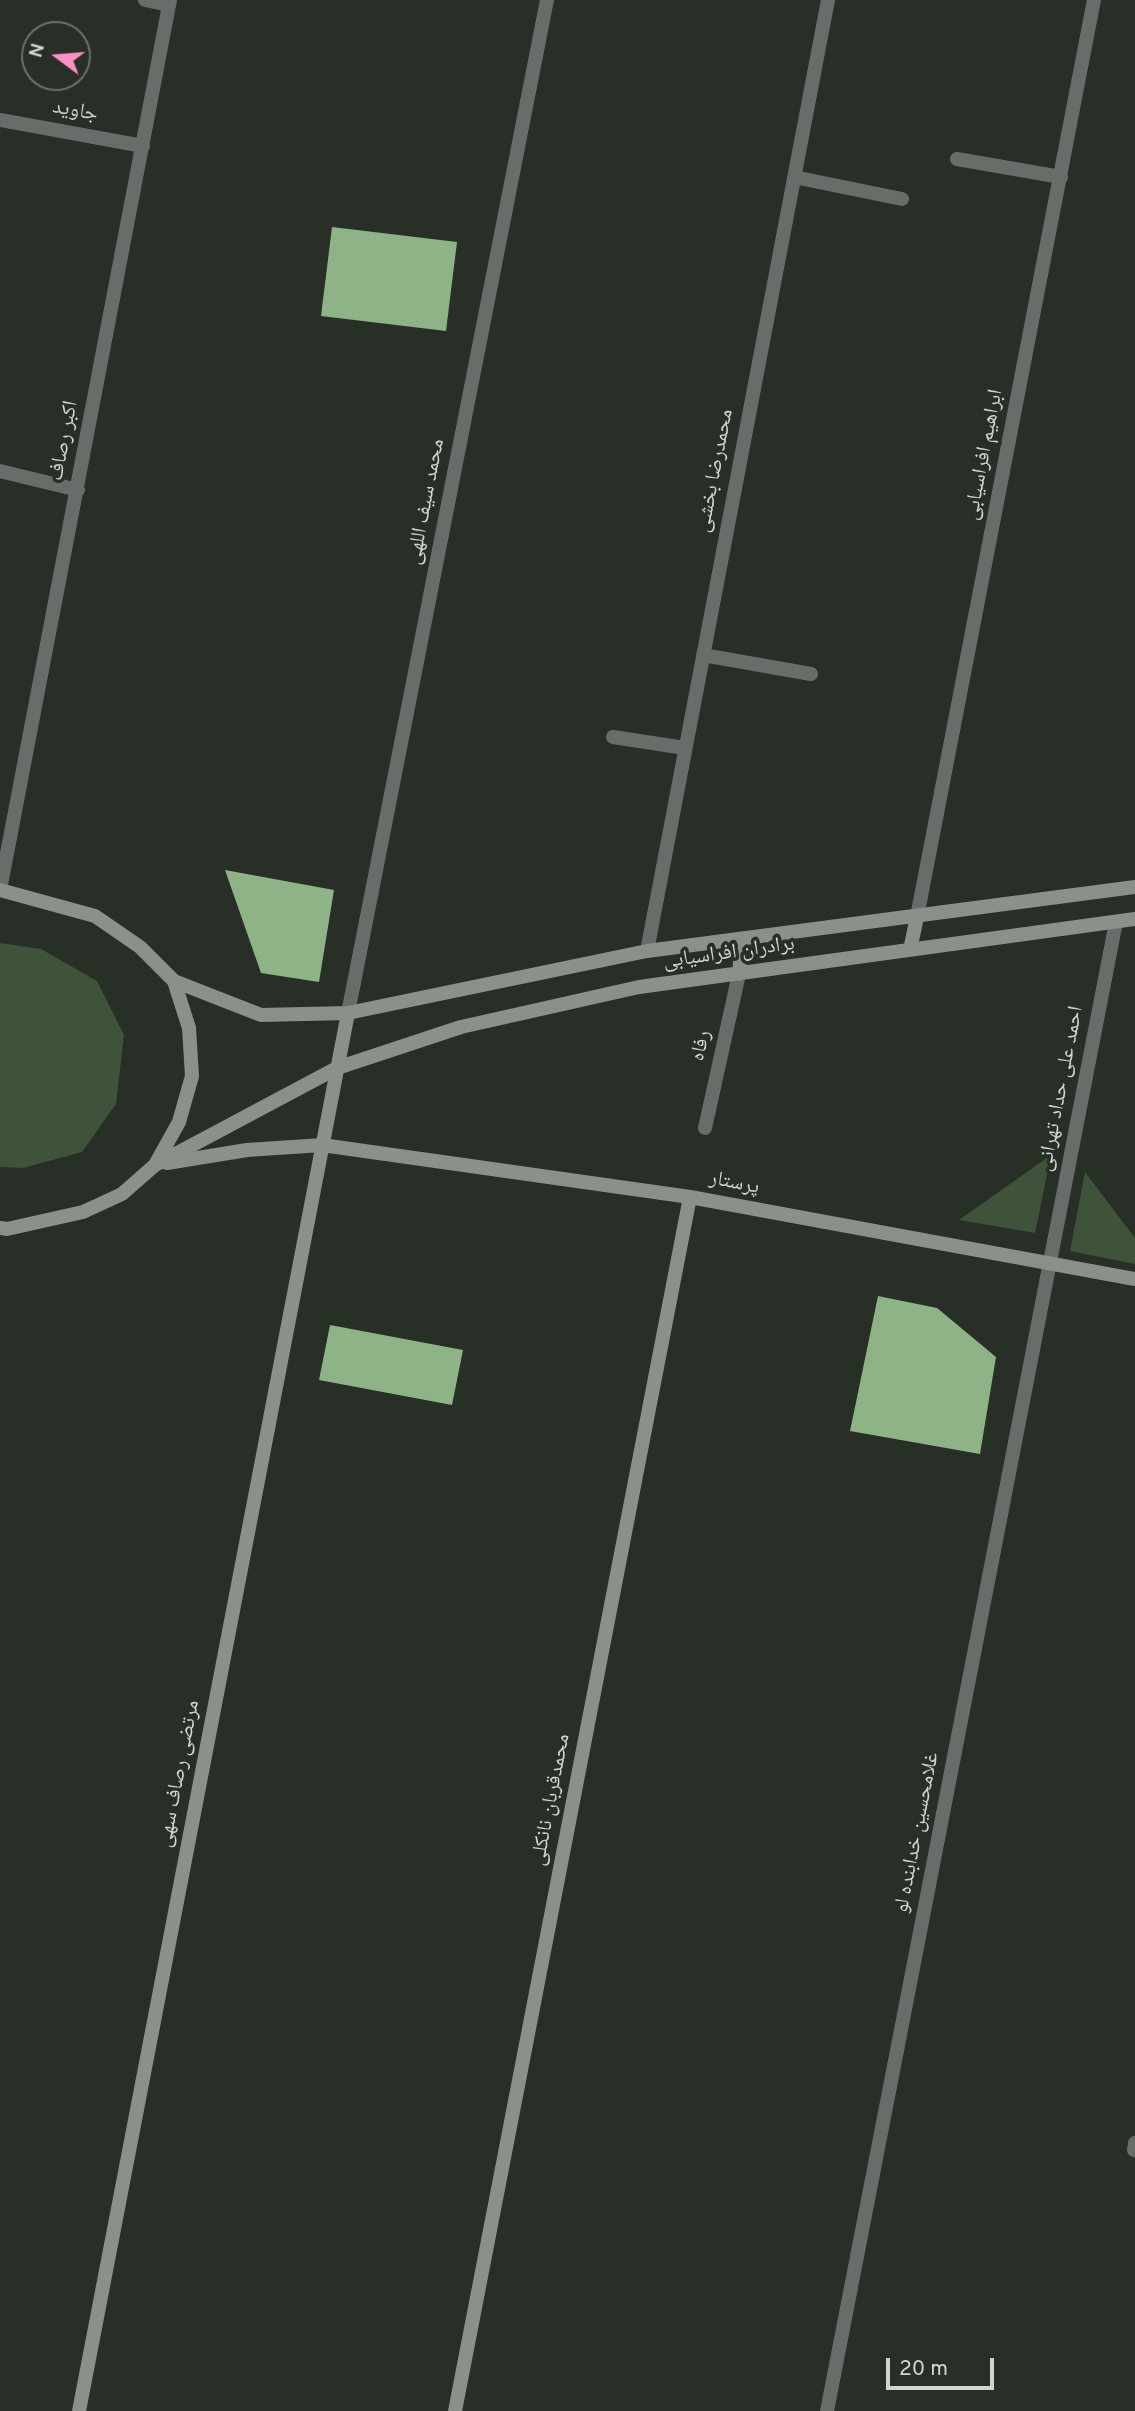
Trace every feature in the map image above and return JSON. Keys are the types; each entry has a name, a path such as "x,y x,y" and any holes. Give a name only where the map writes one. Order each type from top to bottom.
{"street":[{"path":"145,0 169,3"},
{"name":"محمد سیف اللهی","path":"348,1013 547,0"},
{"name":"محمدرضا بخشی","path":"647,951 828,0"},
{"name":"ابراهیم افراسیابی","path":"917,917 1094,0"},
{"name":"اکبر رصاف","path":"0,890 169,3"},
{"name":"جاوید","path":"0,120 143,146"},
{"path":"957,159 1061,177"},
{"path":"794,177 902,199"},
{"path":"0,471 78,490"},
{"path":"703,655 811,674"},
{"path":"612,737 685,748"},
{"name":"برادران افراسیابی","path":"174,981 261,1016 348,1013 647,951 1135,887"},
{"path":"0,890 95,916 141,947 174,981 189,1028 192,1076 179,1122 155,1165 122,1194 83,1212 7,1229 0,1228"},
{"path":"911,950 917,917"},
{"name":"برادران افراسیابی","path":"155,1165 337,1068 461,1027 639,987 1135,919"},
{"name":"احمد علی حداد تهرانی","path":"1050,1264 1116,922"},
{"path":"739,974 742,939"},
{"name":"رفاه","path":"705,1128 739,974"},
{"name":"مرتضی رصاف سهی","path":"79,2411 348,1013"},
{"name":"پرستار","path":"155,1165 247,1150 322,1144 690,1197 1135,1279"},
{"name":"محمدقربان نانکلی","path":"455,2411 690,1197"},
{"name":"غلامحسین خدابنده لو","path":"827,2411 1050,1264"}],"green space":[{"path":"0,943 41,949 97,981 124,1035 116,1104 82,1152 23,1168 0,1167"},
{"path":"1051,1155 1035,1233 959,1220"},
{"path":"1085,1172 1135,1238 1135,1264 1070,1251"}],"building":[{"path":"332,227 457,242 446,331 321,316"},
{"path":"225,870 334,890 319,982 261,973"},
{"path":"878,1296 937,1308 996,1357 980,1454 850,1431"},
{"path":"330,1325 463,1350 452,1405 319,1380"}]}
